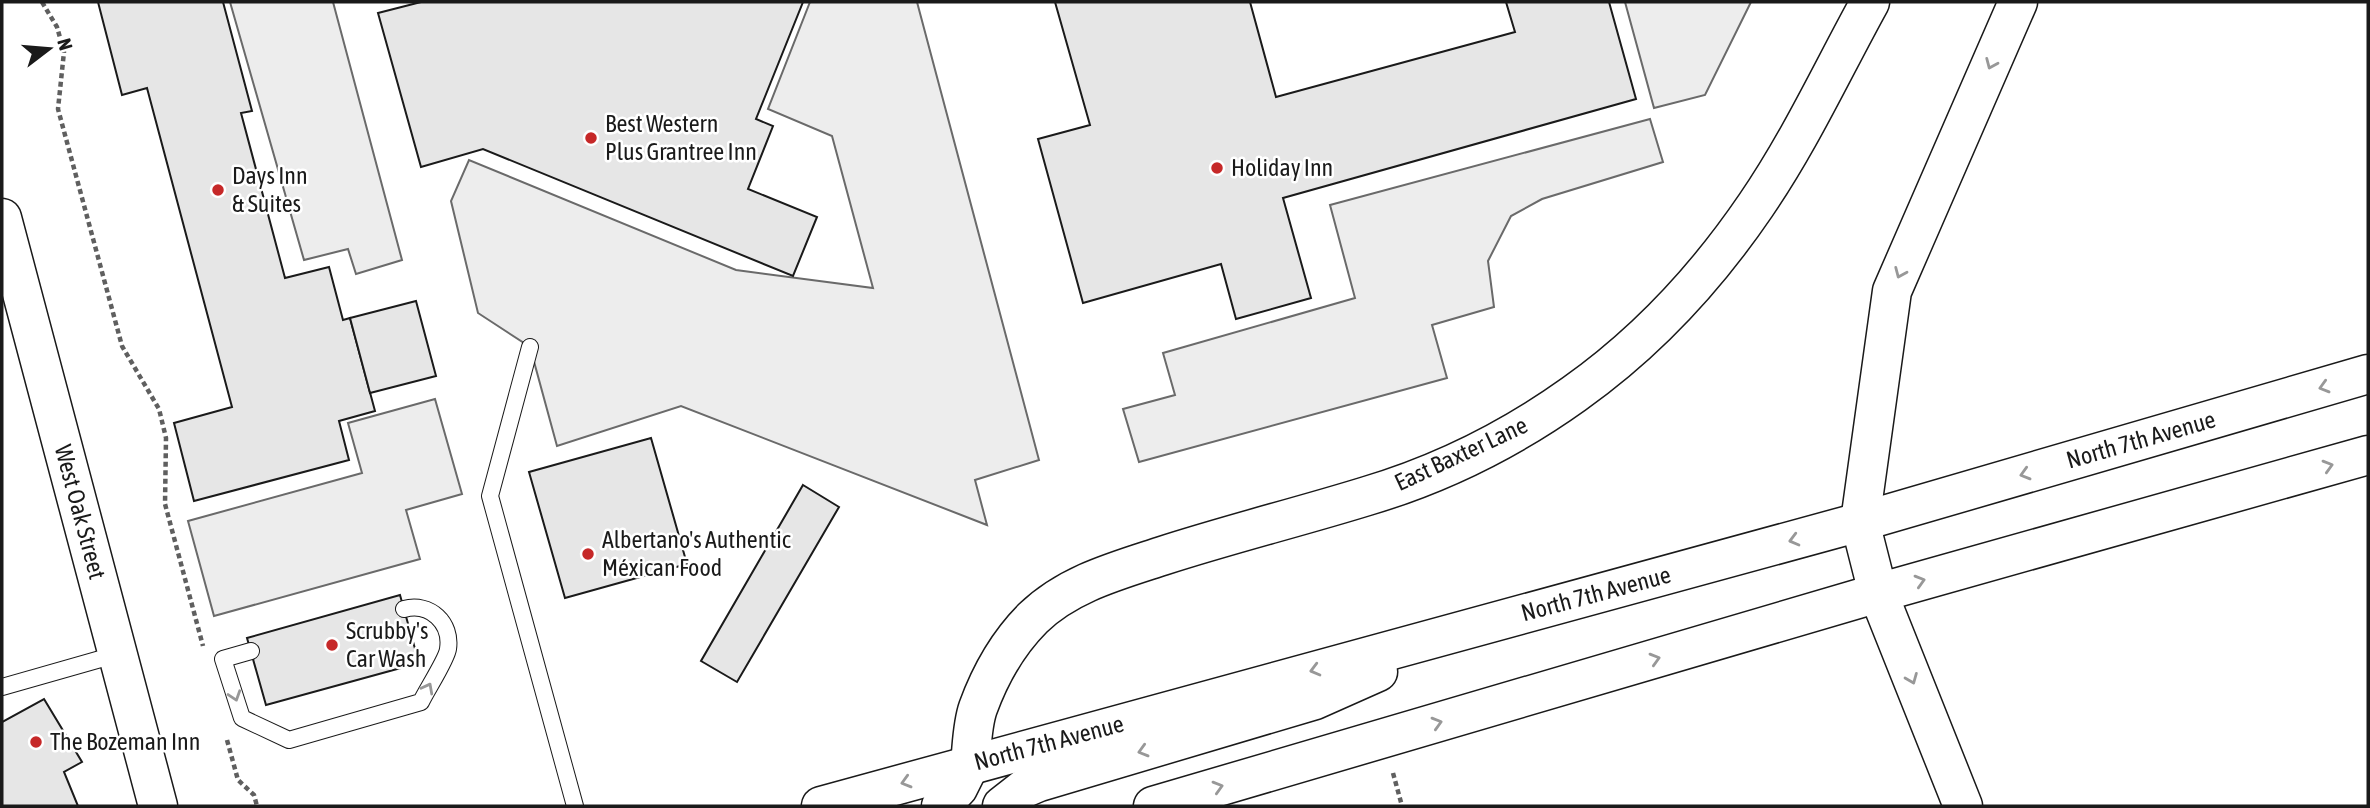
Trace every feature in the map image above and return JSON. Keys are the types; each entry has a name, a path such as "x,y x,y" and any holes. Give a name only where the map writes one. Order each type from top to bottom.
{"main road":[{"name":"East Baxter Lane","path":"970,764 976,711 1006,648 1034,617 1067,592 1103,575 1370,496 1427,476 1519,430 1577,393 1654,328 1710,268 1757,204 1787,155 1870,2"},
{"path":"1963,806 1878,593 1860,522 1892,291 2018,2"},
{"name":"West Oak Street","path":"2,219 158,806"},
{"name":"North 7th Avenue","path":"821,806 1860,522 2368,374"},
{"path":"1153,806 1878,593 2368,455"},
{"path":"1002,806 1025,788 1040,782 1315,700 1350,686 1458,632"},
{"path":"941,806 958,788 970,764"}],"lane":[{"path":"530,347 489,496 575,806"},
{"path":"251,651 223,659 242,718 289,740 421,702 449,650 444,623 431,611 404,609"},
{"path":"2,687 118,653"}],"path":[{"path":"42,2 57,27 64,52 58,109 122,346 159,409 162,419 166,438 165,504 183,569"}],"shaded area":[{"path":"230,2 333,2 402,260 356,274 348,249 304,260"},
{"path":"810,2 917,2 1039,460 975,480 987,525 681,406 557,446 530,347 478,313 451,201 469,160 736,270 873,288 832,136 768,109"},
{"path":"1625,2 1751,2 1705,95 1654,108"},
{"path":"1650,119 1663,162 1542,199 1511,216 1488,261 1494,307 1432,325 1447,378 1139,462 1123,409 1175,395 1163,353 1355,298 1330,205"},
{"path":"435,399 462,494 406,510 420,559 214,616 188,521 362,473 348,423"}],"building":[{"name":"Days Inn & Suites","path":"98,2 223,2 252,111 241,113 285,278 329,267 343,320 350,318 375,411 339,421 349,460 194,501 174,423 232,407 147,88 122,95"},
{"name":"Best Western Plus Grantree Inn","path":"421,2 803,2 756,119 773,126 748,189 817,217 793,276 483,149 421,167 378,13"},
{"name":"Holiday Inn","path":"1055,2 1250,2 1276,97 1515,32 1506,2 1609,2 1636,99 1283,198 1311,298 1236,319 1221,264 1083,303 1038,139 1090,125"},
{"path":"416,301 436,376 370,393 350,318"},
{"path":"651,438 687,564 565,598 529,472"},
{"path":"803,485 839,507 737,682 701,661"},
{"name":"Scrubby's Car Wash","path":"400,595 419,663 266,705 247,638"},
{"name":"The Bozeman Inn","path":"44,699 82,762 64,772 78,806 2,806 2,722"}],"place":[{"name":"Best Western Plus Grantree Inn","path":"591,138"},
{"name":"Holiday Inn","path":"1217,168"},
{"name":"Days Inn & Suites","path":"218,190"},
{"name":"Albertano's Authentic Méxican Food","path":"588,554"},
{"name":"Scrubby's Car Wash","path":"332,645"},
{"name":"The Bozeman Inn","path":"36,742"}]}
